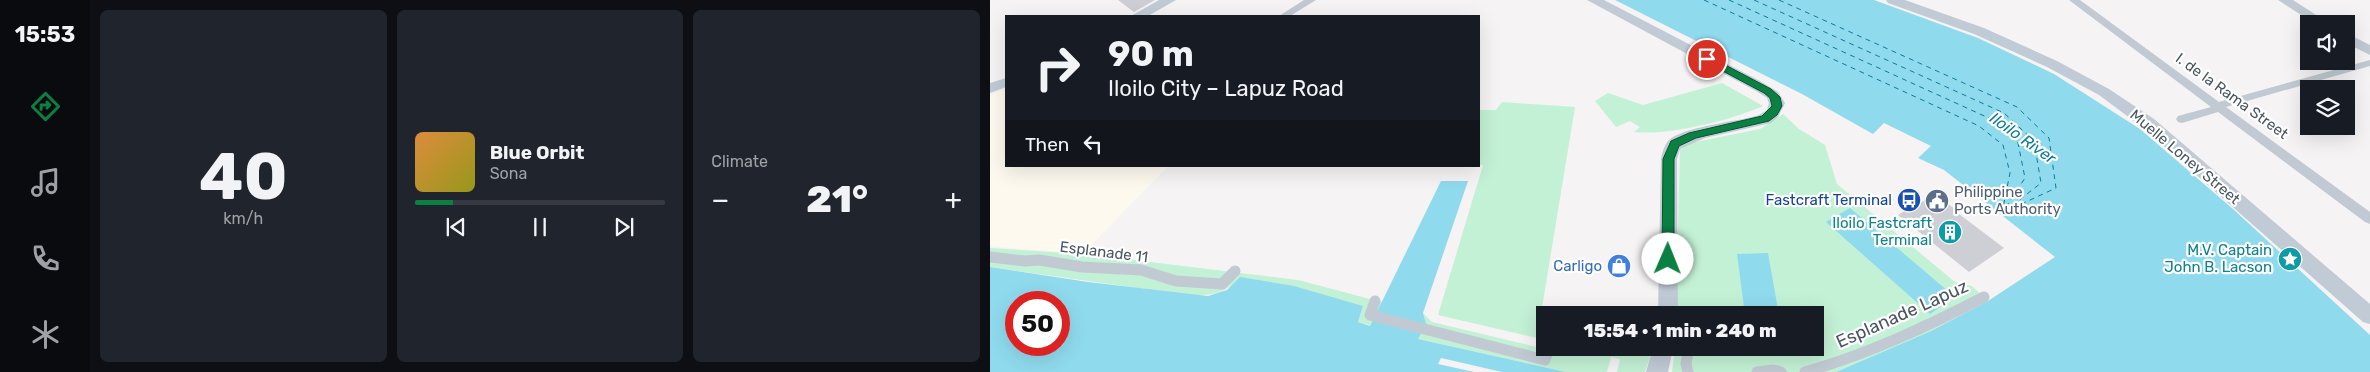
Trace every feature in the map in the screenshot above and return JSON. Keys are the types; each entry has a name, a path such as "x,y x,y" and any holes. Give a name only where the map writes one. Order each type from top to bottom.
{"main road":[{"path":"1140,15 1169,0"},
{"path":"1594,0 1768,91 1777,101 1777,106 1773,113 1765,119 1692,136 1675,144 1671,150 1669,159 1668,306"},
{"name":"Muelle Loney Street","path":"1893,0 1979,31 2052,64 2104,92 2148,123 2370,316"},
{"path":"990,88 1005,82"},
{"path":"1656,372 1666,356"}],"street":[{"path":"1286,15 1311,0"},
{"name":"I. de la Rama Street","path":"2075,0 2370,219"},
{"path":"2284,0 2309,15"},
{"path":"2355,42 2370,51"},
{"path":"2182,119 2370,62"},
{"name":"Esplanade 11","path":"991,257 1025,261 1039,260 1082,267 1141,270 1176,281 1222,284 1235,271"},
{"name":"Esplanade Lapuz","path":"1805,372 1893,341 1933,324 1984,297"},
{"path":"1375,301 1370,315 1545,360 1547,356"},
{"path":"1687,356 1686,364 1688,372"},
{"path":"1757,372 1773,370 1781,372"}],"shaded area":[{"path":"1005,89 1005,167 1167,167 1083,254 990,246 990,95"}],"green space":[{"path":"1722,83 1763,106 1734,117 1699,126 1648,133 1634,132 1640,127 1630,121 1616,127 1595,101 1608,93 1643,105"},
{"path":"1502,102 1575,107 1542,306 1536,306 1536,338 1438,315 1483,165 1480,165 1480,110 1496,110"},
{"path":"1783,114 1799,129 1825,145 1837,184 1955,282 1972,286 1988,301 1931,331 1836,372 1672,372 1674,356 1824,356 1824,306 1676,306 1680,149 1695,142 1760,129"},
{"path":"990,248 1083,254 1298,280 1423,313 1432,322 1536,347 1536,356 1650,356 1645,372 1617,372 1620,359 1611,357 1607,372 1566,372 1418,339 1358,322 1363,306 1241,278 1219,292 1198,295 990,267"}],"water":[{"name":"Iloilo River","path":"1615,0 1874,0 1978,38 2054,74 2140,129 2233,209 2370,335 2370,372 1836,372 1931,331 1988,301 2055,257 1944,170 1918,158 1931,146 1884,123 1873,134 1802,94"},
{"path":"1441,181 1468,181 1423,313 1426,324 1418,339 1566,372 990,372 990,267 1088,282 1208,296 1227,290 1240,277 1294,286 1363,306 1358,322 1370,326"},
{"path":"1850,208 1955,297 1930,314 1826,222"},
{"path":"1768,253 1777,306 1744,306 1737,254"}],"pier":[{"path":"1441,358 1502,372 1474,372 1438,364"}],"building":[{"path":"1118,0 1155,0 1134,12"},
{"name":"Iloilo Fastcraft Terminal","path":"1935,194 2004,248 1969,272 1898,215 1906,210 1901,207 1917,198 1922,202"}],"ferry route":[{"path":"1704,0 1979,126 2003,145 2010,173 2002,213"},
{"path":"1729,0 1991,119 2018,143 2025,178 2002,213"},
{"path":"1754,0 2004,113 2034,141 2041,183 2004,212"},
{"path":"1779,0 2017,107 2049,138 2056,188 2002,213"}],"place":[{"name":"Fastcraft Terminal","path":"1909,200"},
{"name":"Philippine Ports Authority","path":"1937,201"},
{"name":"Iloilo Fastcraft Terminal","path":"1950,232"},
{"name":"M.V. Captain John B. Lacson","path":"2290,259"},
{"name":"Carligo","path":"1619,266"}],"route":[{"path":"1668,259 1669,159 1675,144 1682,139 1692,136 1765,119 1773,113 1777,106 1775,97 1768,91 1707,59"}]}
